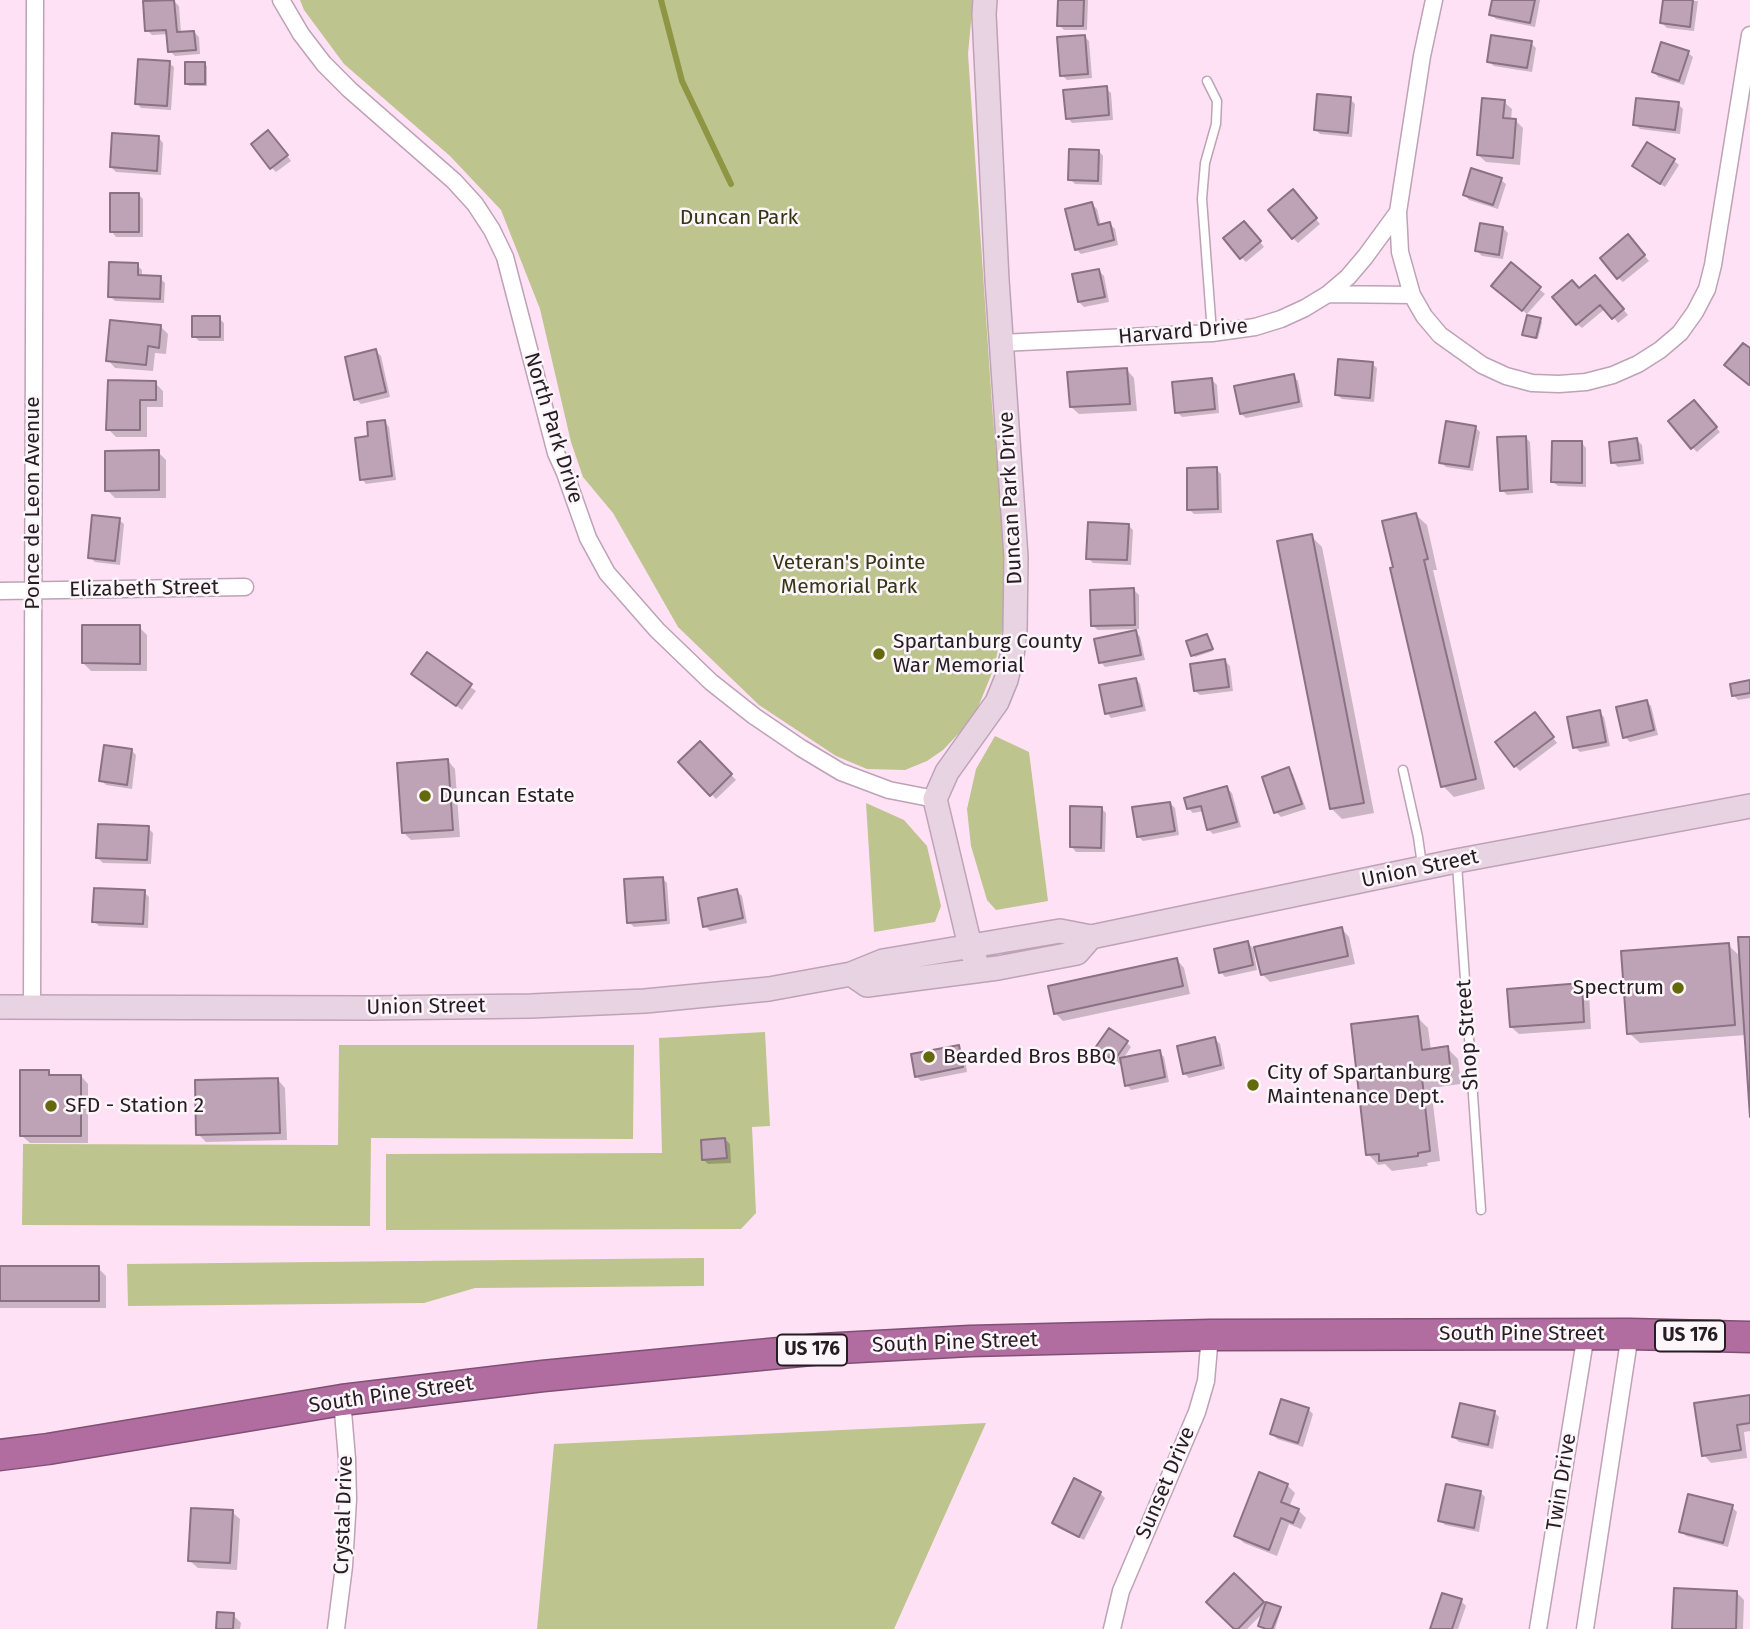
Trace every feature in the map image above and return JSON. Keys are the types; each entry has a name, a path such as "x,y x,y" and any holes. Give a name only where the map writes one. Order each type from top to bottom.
{"highway":[{"name":"South Pine Street","path":"0,1455 342,1400 542,1376 821,1349 970,1341 1210,1335 1630,1334 1750,1337"}],"main road":[{"name":"Duncan Park Drive","path":"935,799 947,772 997,702 1006,680 1015,632 1016,556 1002,343 985,0"},
{"path":"935,799 970,946 979,970"},
{"name":"Union Street","path":"0,1007 531,1006 645,1000 769,989 850,974 883,961 1060,931 1091,937 1456,860 1750,806"},
{"name":"Union Street","path":"850,974 867,985 979,970 1077,953 1091,937"}],"street":[{"name":"Ponce de Leon Avenue","path":"32,1007 35,0"},
{"name":"North Park Drive","path":"281,0 301,34 324,64 454,181 475,204 492,230 505,257 556,453 588,538 607,573 657,630 711,682 754,716 841,772 889,790 935,799"},
{"name":"Harvard Drive","path":"1002,343 1212,333 1255,327 1305,308 1328,294 1348,277 1398,212 1422,56 1434,0"},
{"path":"1398,212 1400,251 1412,295 1424,316 1440,335 1482,365 1506,376 1532,383 1559,384 1600,379 1638,364 1680,332 1695,313 1707,289 1750,35"},
{"path":"1328,294 1412,295"},
{"name":"Elizabeth Street","path":"0,591 245,587"},
{"name":"Twin Drive","path":"1538,1629 1586,1334"},
{"path":"1585,1629 1630,1334"},
{"name":"Sunset Drive","path":"1112,1629 1121,1591 1197,1412 1206,1381 1210,1335"},
{"name":"Crystal Drive","path":"336,1629 344,1566 348,1499 342,1400"}],"lane":[{"path":"1207,81 1217,101 1216,124 1205,163 1202,199 1212,333"},
{"path":"1403,770 1423,868"},
{"name":"Shop Street","path":"1456,860 1481,1210"}],"green space":[{"name":"Duncan Park","path":"300,0 973,0 968,54 1005,559 1003,626 994,668 974,717 943,750 927,761 905,770 867,769 836,756 759,705 678,627 613,513 583,477 571,442 540,309 501,210 450,156 344,64 304,10"},
{"path":"995,736 1029,752 1048,901 996,910 987,900 971,846 967,809 976,769"},
{"path":"866,803 904,820 927,846 941,906 935,922 874,932"},
{"path":"765,1032 770,1126 752,1127 756,1213 741,1229 386,1230 386,1154 662,1153 659,1038"},
{"path":"339,1045 634,1045 633,1139 371,1138 370,1226 22,1225 23,1144 338,1145"},
{"path":"704,1258 704,1286 475,1288 424,1303 128,1306 127,1264"},
{"path":"986,1423 894,1629 537,1629 554,1444"}],"building":[{"path":"174,0 177,32 194,31 196,50 168,52 166,30 145,31 143,1"},
{"path":"1058,0 1084,0 1083,26 1057,26"},
{"path":"1492,0 1535,0 1530,23 1489,15"},
{"path":"1663,0 1693,0 1690,27 1660,23"},
{"path":"1085,35 1088,74 1060,76 1057,37"},
{"path":"1491,35 1532,41 1527,68 1487,62"},
{"path":"1661,42 1689,51 1679,81 1652,72"},
{"path":"138,59 170,61 167,106 135,104"},
{"path":"185,62 205,62 205,84 185,84"},
{"path":"1107,86 1109,115 1066,119 1063,90"},
{"path":"1317,94 1351,97 1348,133 1314,130"},
{"path":"1482,98 1505,100 1503,118 1516,119 1513,158 1477,155"},
{"path":"1636,98 1679,102 1675,130 1633,125"},
{"path":"268,130 288,155 270,169 251,144"},
{"path":"112,133 159,136 157,171 110,167"},
{"path":"1647,142 1675,159 1660,184 1632,166"},
{"path":"1069,149 1099,150 1098,181 1068,180"},
{"path":"1471,168 1502,178 1493,205 1463,195"},
{"path":"1293,189 1317,218 1292,239 1268,210"},
{"path":"110,193 139,193 139,232 110,232"},
{"path":"1092,202 1098,225 1110,222 1114,240 1075,250 1065,209"},
{"path":"1244,221 1261,241 1240,259 1223,238"},
{"path":"1480,223 1503,227 1499,255 1475,251"},
{"path":"1628,234 1645,255 1617,279 1600,258"},
{"path":"109,262 138,263 138,275 161,276 160,299 108,297"},
{"path":"1511,262 1541,287 1522,311 1491,286"},
{"path":"1099,269 1105,297 1078,302 1072,274"},
{"path":"1595,275 1624,309 1612,319 1600,305 1576,325 1552,297 1572,280 1579,288"},
{"path":"1527,315 1541,318 1536,338 1522,335"},
{"path":"192,316 220,316 220,337 192,337"},
{"path":"110,320 161,325 159,348 148,346 146,365 106,361"},
{"path":"1743,343 1750,348 1749,385 1724,365"},
{"path":"376,349 386,392 354,400 345,357"},
{"path":"1338,359 1373,362 1370,398 1335,395"},
{"path":"1127,368 1130,404 1070,407 1067,372"},
{"path":"1294,374 1299,402 1240,414 1234,386"},
{"path":"1212,378 1215,409 1175,413 1172,382"},
{"path":"108,380 156,381 156,400 140,400 140,430 106,430"},
{"path":"1694,400 1717,427 1691,449 1668,421"},
{"path":"385,420 392,476 360,480 355,438 368,436 367,422"},
{"path":"1446,421 1476,426 1469,467 1439,463"},
{"path":"1526,436 1528,489 1500,491 1497,437"},
{"path":"1637,438 1640,460 1611,463 1609,442"},
{"path":"1552,441 1582,441 1582,483 1551,482"},
{"path":"159,450 159,490 105,491 105,451"},
{"path":"1217,467 1218,509 1187,510 1187,468"},
{"path":"1416,513 1428,559 1424,560 1476,779 1441,787 1390,568 1393,567 1382,521"},
{"path":"92,515 120,518 115,561 88,558"},
{"path":"1088,522 1129,524 1127,560 1086,559"},
{"path":"1312,534 1364,803 1330,809 1277,541"},
{"path":"1134,588 1135,625 1091,626 1090,590"},
{"path":"82,625 140,625 140,664 82,663"},
{"path":"1136,630 1141,655 1099,663 1094,639"},
{"path":"1207,634 1213,649 1191,656 1186,641"},
{"path":"427,652 472,684 456,706 411,674"},
{"path":"1225,659 1229,687 1194,691 1190,664"},
{"path":"1136,678 1142,706 1105,714 1099,685"},
{"path":"1750,680 1750,693 1732,696 1730,684"},
{"path":"1647,700 1654,730 1623,738 1616,707"},
{"path":"1600,710 1606,742 1573,748 1567,717"},
{"path":"1535,712 1554,737 1514,767 1495,742"},
{"path":"700,741 732,774 710,796 678,762"},
{"path":"104,745 132,749 127,785 99,781"},
{"name":"Duncan Estate","path":"448,759 453,830 402,833 397,763"},
{"path":"1289,767 1302,804 1274,813 1262,777"},
{"path":"1227,786 1237,822 1207,830 1201,806 1187,809 1184,798"},
{"path":"1170,802 1175,831 1137,837 1132,807"},
{"path":"1070,806 1102,807 1101,848 1070,847"},
{"path":"98,824 149,826 147,860 96,858"},
{"path":"663,877 666,920 627,923 624,879"},
{"path":"94,888 145,890 143,924 92,922"},
{"path":"737,889 743,918 703,927 698,898"},
{"path":"1342,927 1348,956 1261,975 1254,947"},
{"path":"1738,937 1750,937 1750,1117"},
{"path":"1248,941 1253,965 1219,973 1214,949"},
{"name":"Spectrum","path":"1729,943 1735,1025 1627,1034 1621,951"},
{"path":"1177,958 1183,986 1054,1014 1048,986"},
{"path":"1582,983 1584,1022 1510,1027 1507,989"},
{"path":"1418,1016 1422,1050 1448,1046 1451,1074 1422,1078 1430,1151 1418,1153 1418,1156 1379,1161 1379,1154 1366,1155 1351,1024"},
{"path":"1109,1028 1128,1041 1114,1061 1095,1048"},
{"path":"1215,1037 1221,1065 1183,1074 1177,1046"},
{"path":"959,1045 963,1067 915,1077 911,1054"},
{"path":"1160,1050 1165,1077 1125,1086 1120,1058"},
{"name":"SFD - Station 2","path":"20,1070 49,1070 49,1075 81,1075 81,1136 20,1136"},
{"path":"278,1078 280,1133 196,1135 195,1080"},
{"path":"725,1138 727,1158 702,1160 701,1140"},
{"path":"0,1266 99,1266 99,1301 0,1301"},
{"path":"1750,1395 1750,1423 1737,1425 1741,1450 1702,1456 1694,1403"},
{"path":"1281,1399 1309,1408 1298,1443 1270,1434"},
{"path":"1460,1403 1495,1411 1488,1445 1452,1437"},
{"path":"1259,1472 1288,1484 1281,1502 1299,1509 1293,1523 1281,1518 1269,1550 1234,1536"},
{"path":"1074,1478 1101,1492 1079,1537 1052,1523"},
{"path":"1446,1484 1481,1491 1474,1528 1438,1521"},
{"path":"1688,1494 1733,1505 1723,1543 1679,1532"},
{"path":"191,1508 233,1510 230,1563 188,1561"},
{"path":"1234,1573 1264,1602 1238,1629 1234,1629 1206,1602"},
{"path":"1674,1588 1737,1591 1736,1629 1672,1629"},
{"path":"1442,1593 1462,1599 1452,1629 1430,1629"},
{"path":"1266,1602 1281,1607 1272,1629 1258,1626"},
{"path":"217,1612 234,1613 233,1629 216,1629"}],"waterway":[{"path":"661,0 682,81 731,184"}],"place":[{"name":"Spartanburg County War Memorial","path":"879,654"},
{"name":"Duncan Estate","path":"425,796"},
{"name":"Spectrum","path":"1678,988"},
{"name":"Bearded Bros BBQ","path":"929,1057"},
{"name":"City of Spartanburg Maintenance Dept.","path":"1253,1085"},
{"name":"SFD - Station 2","path":"51,1106"}],"park label":[{"name":"Veteran's Pointe Memorial Park","path":"849,575"}]}
